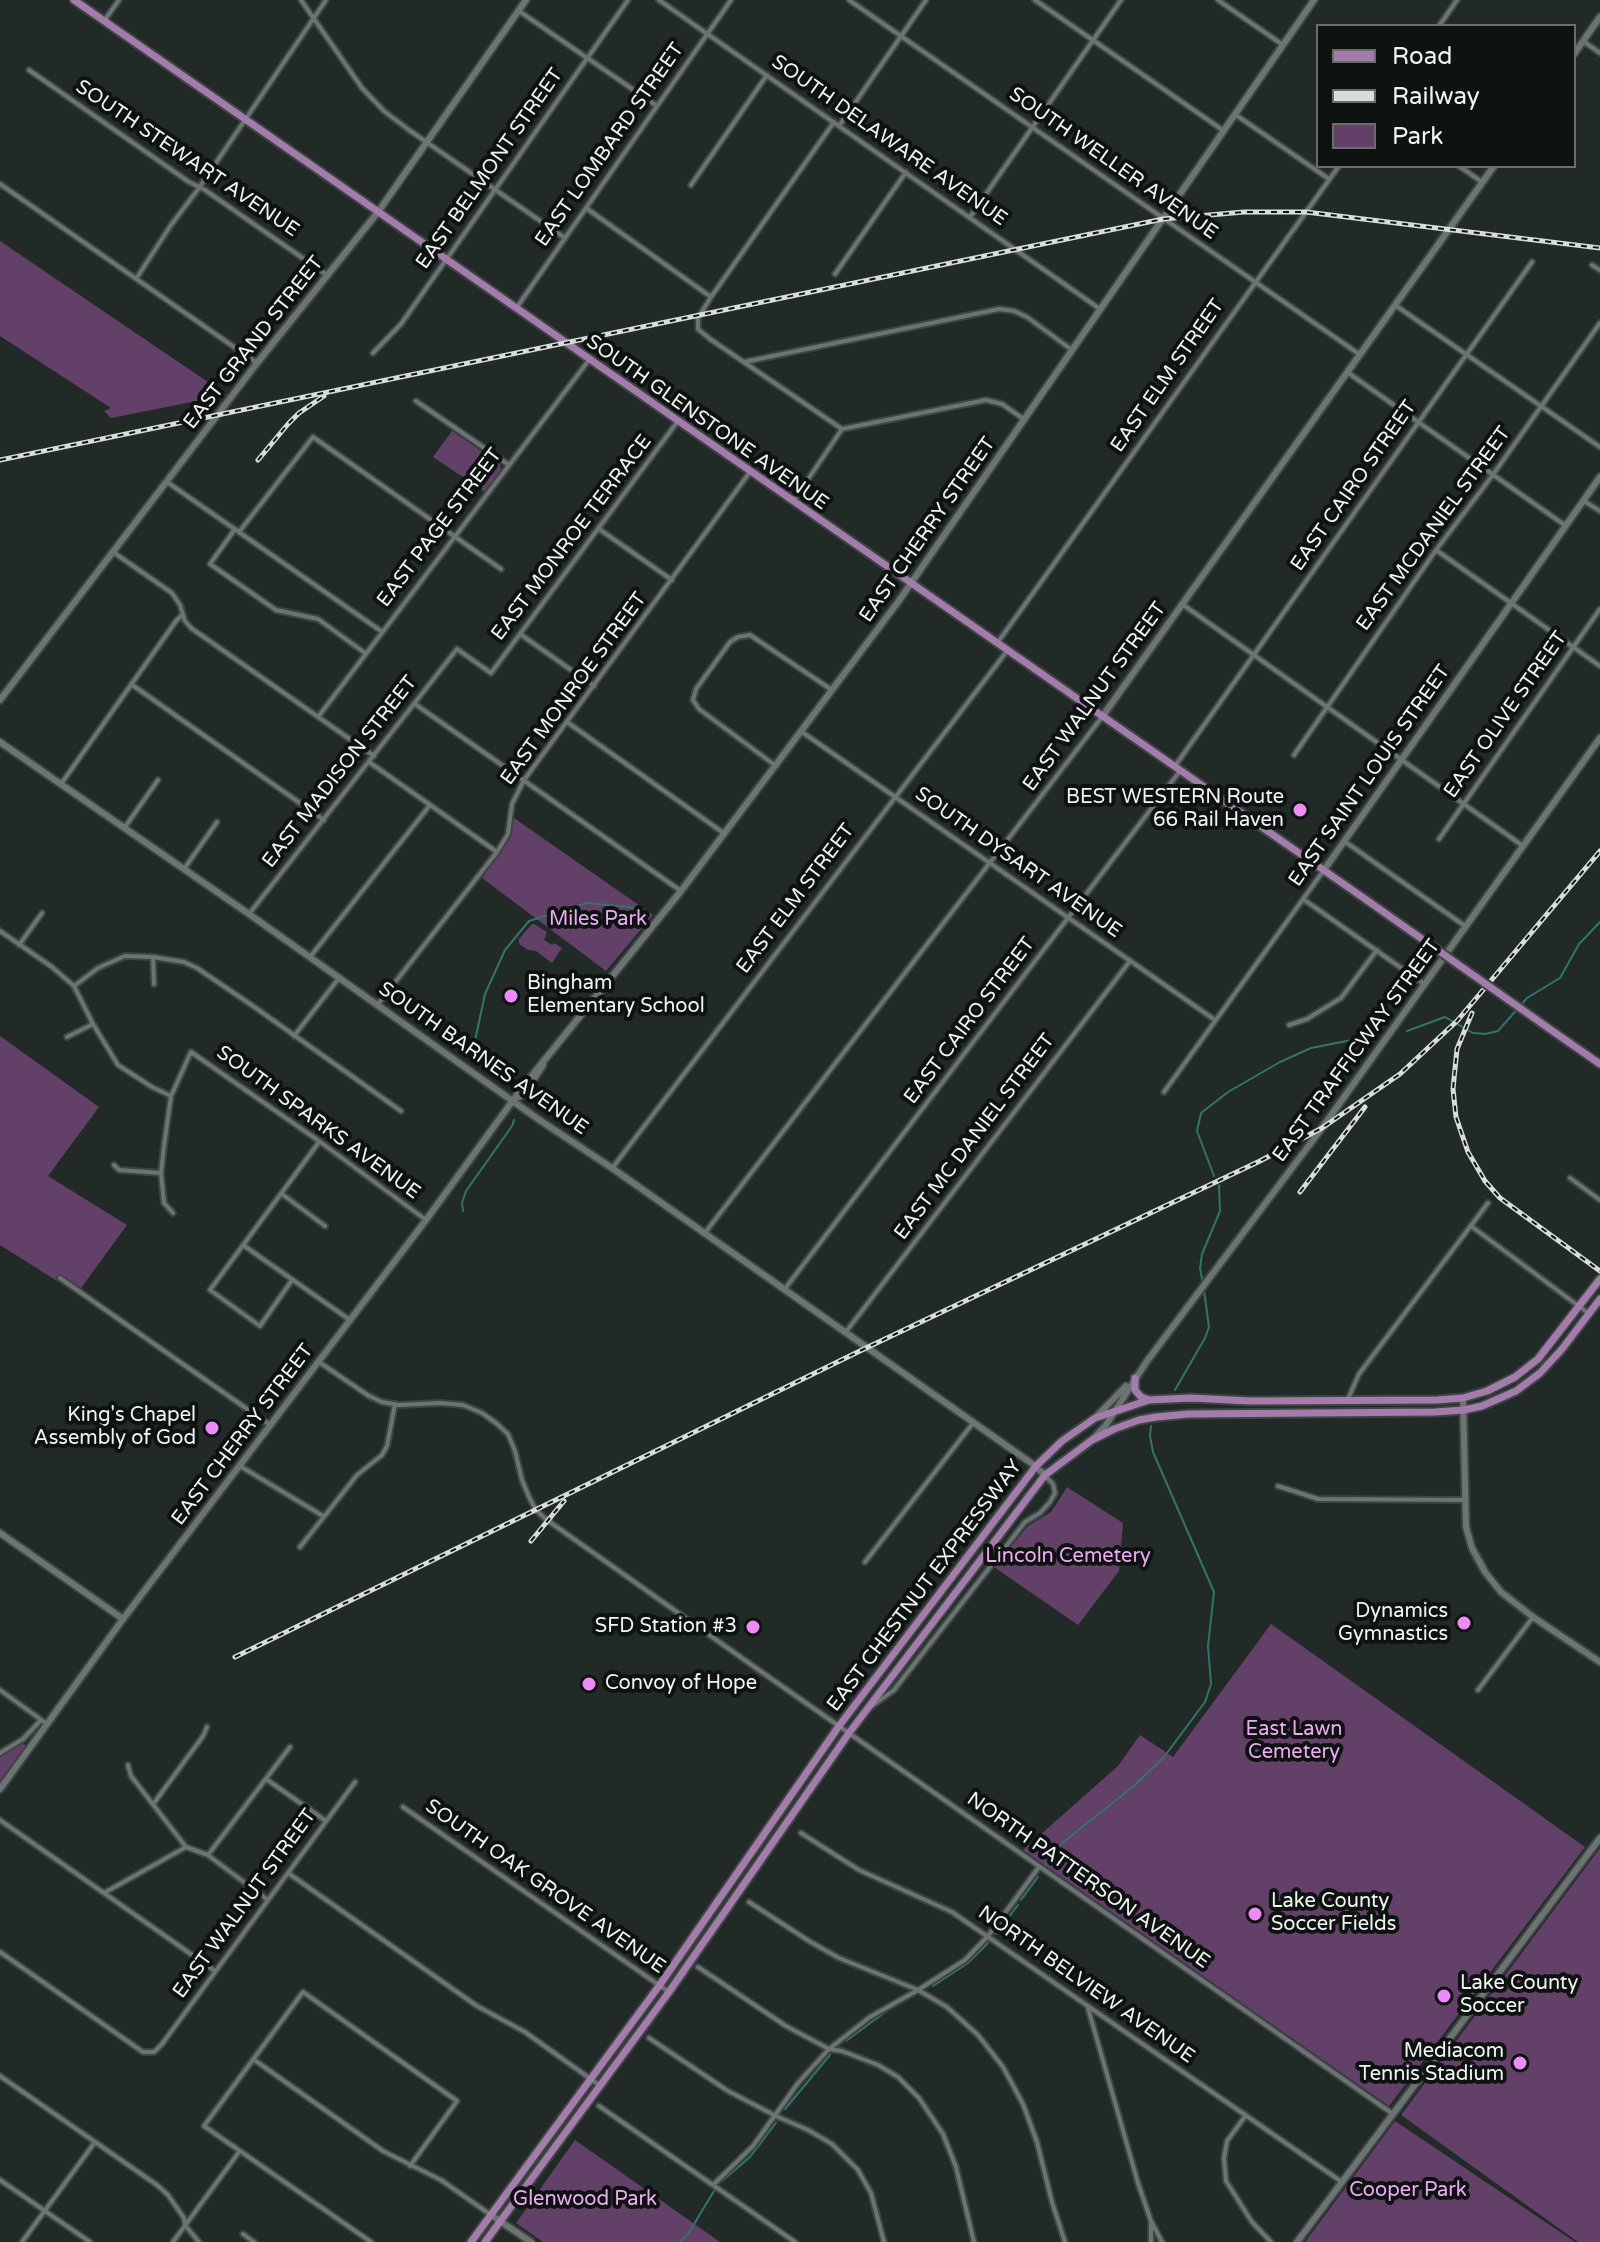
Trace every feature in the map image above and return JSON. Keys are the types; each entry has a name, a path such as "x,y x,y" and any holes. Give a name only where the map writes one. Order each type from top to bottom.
{"main road":[{"name":"SOUTH GLENSTONE AVENUE","path":"74,0 1600,1064"},
{"name":"EAST CHESTNUT EXPRESSWAY","path":"471,2242 659,1986 839,1726 1036,1466 1062,1441 1095,1418 1149,1400 1463,1398 1501,1385 1528,1368 1600,1279"},
{"name":"EAST CHESTNUT EXPRESSWAY","path":"485,2242 669,1992 849,1733 1045,1475 1092,1440 1139,1420 1172,1415 1464,1410 1504,1397 1531,1381 1549,1365 1600,1299"},
{"path":"1135,1378 1135,1390 1149,1400"}],"street":[{"path":"104,21 119,0"},
{"path":"301,0 369,96 392,117 565,238"},
{"path":"136,279 326,0"},
{"name":"EAST GRAND STREET","path":"0,700 257,363 378,212 526,0"},
{"name":"EAST BELMONT STREET","path":"373,353 401,324 447,261 628,0"},
{"name":"SOUTH DELAWARE AVENUE","path":"659,0 1100,309"},
{"name":"EAST LOMBARD STREET","path":"516,308 731,0"},
{"name":"SOUTH WELLER AVENUE","path":"849,0 1359,354"},
{"path":"842,429 702,333 697,324 711,297 926,0"},
{"path":"1035,0 1224,131"},
{"path":"970,217 1121,0"},
{"path":"1218,0 1283,45"},
{"name":"EAST CHERRY STREET","path":"0,1789 44,1722 513,1102 526,1091 545,1061 777,766 911,584 1314,0"},
{"path":"1440,24 1457,0"},
{"path":"519,11 657,106"},
{"path":"1576,51 1600,17"},
{"path":"1583,41 1600,53"},
{"name":"SOUTH STEWART AVENUE","path":"29,70 327,275"},
{"path":"691,185 767,75"},
{"path":"1236,114 1329,179"},
{"name":"EAST ELM STREET","path":"997,644 1337,168"},
{"path":"1462,168 1482,182"},
{"name":"EAST WALNUT STREET","path":"704,1234 1102,717 1492,168"},
{"path":"835,274 906,172"},
{"path":"0,184 257,363"},
{"path":"586,208 711,297"},
{"name":"EAST CAIRO STREET","path":"784,1290 1069,918 1532,262"},
{"path":"1592,265 1600,270"},
{"path":"1395,304 1600,447"},
{"path":"744,362 999,309 1027,317 1072,350"},
{"name":"EAST MCDANIEL STREET","path":"1294,755 1436,550 1600,323"},
{"name":"EAST PAGE STREET","path":"318,717 589,360"},
{"path":"1347,372 1566,526"},
{"path":"792,502 842,429 986,400 999,402 1025,420"},
{"path":"416,401 509,465"},
{"name":"EAST MONROE TERRACE","path":"457,649 491,673 678,421"},
{"path":"365,653 318,619 276,610 210,564 313,437 501,569"},
{"name":"EAST MONROE STREET","path":"377,1005 497,852 508,834 512,804 524,780 750,472"},
{"name":"EAST SAINT LOUIS STREET","path":"1164,1092 1600,477"},
{"path":"167,482 381,631"},
{"path":"1584,501 1600,511"},
{"path":"599,529 672,580"},
{"path":"1436,550 1600,666"},
{"path":"113,552 172,593 191,628 374,756"},
{"path":"1182,604 1523,846"},
{"name":"EAST OLIVE STREET","path":"1439,839 1600,609"},
{"path":"61,784 182,615"},
{"path":"520,634 594,686"},
{"path":"777,766 699,709 693,700 696,689 730,642 750,635 832,690"},
{"name":"EAST MADISON STREET","path":"249,914 457,649"},
{"name":"EAST ELM STREET","path":"612,1168 1007,651"},
{"path":"131,684 324,820"},
{"path":"414,703 681,891"},
{"path":"567,722 725,834"},
{"name":"SOUTH DYSART AVENUE","path":"802,732 1215,1020"},
{"name":"EAST TRAFFICWAY STREET","path":"1092,1440 1207,1280 1286,1177 1600,738"},
{"name":"SOUTH BARNES AVENUE","path":"0,742 612,1168 1045,1475"},
{"path":"369,762 497,852"},
{"path":"125,828 158,780"},
{"path":"310,957 430,805"},
{"path":"184,869 217,822"},
{"path":"1344,841 1465,926"},
{"path":"1303,899 1424,984"},
{"path":"19,945 42,913"},
{"path":"0,931 74,986 118,1065 171,1096 161,1173 164,1203 173,1213"},
{"path":"1289,1025 1307,1019 1341,998 1377,950"},
{"path":"74,986 98,968 125,956 184,962 197,968 401,1111"},
{"path":"153,957 154,984"},
{"name":"EAST MC DANIEL STREET","path":"845,1333 1130,961"},
{"path":"294,1036 339,978"},
{"path":"67,1037 93,1024"},
{"name":"SOUTH SPARKS AVENUE","path":"171,1096 191,1052 426,1220"},
{"path":"292,1280 260,1326 210,1290 319,1141"},
{"path":"114,1165 119,1170 161,1173"},
{"path":"1570,1178 1600,1200"},
{"path":"282,1194 325,1226"},
{"path":"1347,1401 1359,1374 1488,1203"},
{"path":"1471,1226 1589,1314"},
{"path":"243,1245 350,1320"},
{"path":"60,1278 270,1425"},
{"path":"300,1547 357,1475 382,1455 387,1446 395,1404 369,1396 319,1362"},
{"name":"EAST TRAFFICWAY STREET","path":"1095,1418 1135,1378"},
{"path":"1463,1398 1466,1527 1472,1548 1501,1592 1600,1662"},
{"name":"NORTH PATTERSON AVENUE","path":"395,1404 463,1405 482,1413 508,1434 536,1510 764,1674 1393,2114"},
{"path":"865,1562 973,1423"},
{"path":"239,1466 323,1516"},
{"path":"867,1709 894,1690 1025,1522 1050,1502 1055,1493 1053,1484 1045,1475"},
{"path":"1278,1486 1318,1499 1466,1500"},
{"path":"0,1533 123,1619"},
{"path":"1478,1690 1533,1617"},
{"path":"0,1690 44,1722 0,1753"},
{"path":"154,1803 207,1727"},
{"path":"208,1855 290,1747"},
{"path":"128,1765 131,1776 186,1847 208,1855 268,1900"},
{"path":"266,1779 326,1821"},
{"name":"EAST WALNUT STREET","path":"0,1952 143,2052 154,2052 355,1782"},
{"name":"SOUTH OAK GROVE AVENUE","path":"403,1807 669,1992"},
{"path":"0,1820 215,1971"},
{"name":"NORTH BELVIEW AVENUE","path":"801,1833 859,1870 940,1905 1342,2182"},
{"path":"1297,2242 1600,1838"},
{"path":"104,1893 186,1847"},
{"path":"713,2185 753,2146 798,2083 829,2049 870,2017 965,1960 988,1936 1039,1867"},
{"path":"288,1873 494,2017 525,2032 601,2086"},
{"path":"749,1902 839,1958 918,1990 947,2007 978,2035 1003,2067 1023,2104 1065,2242"},
{"path":"698,1967 786,2026 829,2049 878,2065 898,2077 919,2098 943,2134 956,2167 974,2242"},
{"path":"371,2242 204,2126 303,1992 457,2101 410,2166"},
{"path":"1087,2006 1151,2221 1161,2242"},
{"path":"649,2038 728,2091 832,2144 858,2170 871,2193 884,2242"},
{"path":"253,2059 383,2151 448,2185 531,2242"},
{"path":"0,2076 168,2195 199,2242"},
{"path":"599,2106 795,2242"},
{"path":"1246,2115 1227,2141 1224,2158 1226,2181 1252,2222 1271,2242"},
{"path":"22,2242 95,2142"},
{"path":"173,2242 239,2152"},
{"path":"0,2180 90,2242"},
{"path":"1151,2221 1151,2242"},
{"path":"243,2234 254,2242"}],"green space":[{"path":"0,241 227,395 111,418 104,411 111,408 0,336"},
{"path":"452,431 500,464 501,470 485,492 433,457"},
{"name":"Miles Park","path":"514,818 653,915 606,971 482,878 507,841"},
{"path":"534,924 547,932 544,940 562,948 552,963 536,951 519,944 519,939"},
{"path":"0,1036 99,1107 48,1176 127,1225 81,1288 65,1286 0,1245"},
{"name":"Lincoln Cemetery","path":"1067,1487 1123,1523 1119,1571 1078,1625 994,1567 1028,1526 1051,1512"},
{"name":"East Lawn Cemetery","path":"1271,1624 1585,1847 1389,2106 1023,1850 1118,1766 1140,1735 1173,1757"},
{"path":"22,1743 27,1746 0,1781 0,1756"},
{"name":"Mediacom Tennis Stadium","path":"1600,1848 1600,2242 1578,2242 1401,2115"},
{"name":"Cooper Park","path":"1395,2121 1575,2242 1305,2242"},
{"name":"Glenwood Park","path":"575,2140 720,2242 543,2242 516,2223"}],"waterway":[{"path":"472,1055 485,994 505,950 529,921 587,903 638,908 648,914"},
{"path":"1407,1031 1445,1017 1473,1033 1498,1031 1527,998 1560,978 1579,944 1600,922"},
{"path":"1214,1176 1197,1131 1201,1113 1228,1092 1280,1062 1311,1048 1357,1039"},
{"path":"463,1211 466,1191 514,1120"},
{"path":"1203,1284 1200,1268 1202,1254 1220,1211 1219,1185"},
{"path":"1175,1390 1209,1327 1204,1290"},
{"path":"1046,1865 1061,1844 1135,1785 1164,1757 1205,1702 1211,1684 1208,1646 1214,1592 1153,1452 1151,1426"},
{"path":"1021,1900 1038,1877"},
{"path":"996,1934 1018,1905"},
{"path":"933,1986 968,1963 988,1943"},
{"path":"846,2041 888,2010 915,1995"},
{"path":"785,2109 830,2055"},
{"path":"722,2181 750,2157 776,2123"},
{"path":"680,2242 714,2191"}],"railway":[{"path":"0,460 1163,219 1244,212 1306,212 1600,248"},
{"path":"258,460 299,413 324,396"},
{"path":"235,1657 866,1348 1260,1161 1322,1128 1400,1074 1457,1021 1600,851"},
{"path":"1472,1013 1457,1049 1453,1089 1456,1117 1468,1152 1485,1181 1500,1198 1600,1271"},
{"path":"1300,1192 1365,1107"},
{"path":"531,1541 564,1501"}],"place":[{"name":"BEST WESTERN Route 66 Rail Haven","path":"1300,810"},
{"name":"Bingham Elementary School","path":"511,996"},
{"name":"King's Chapel Assembly of God","path":"212,1428"},
{"name":"Dynamics Gymnastics","path":"1464,1623"},
{"name":"SFD Station #3","path":"753,1627"},
{"name":"Convoy of Hope","path":"589,1684"},
{"name":"Lake County Soccer Fields","path":"1255,1914"},
{"name":"Lake County Soccer","path":"1444,1996"},
{"name":"Mediacom Tennis Stadium","path":"1520,2063"}]}
